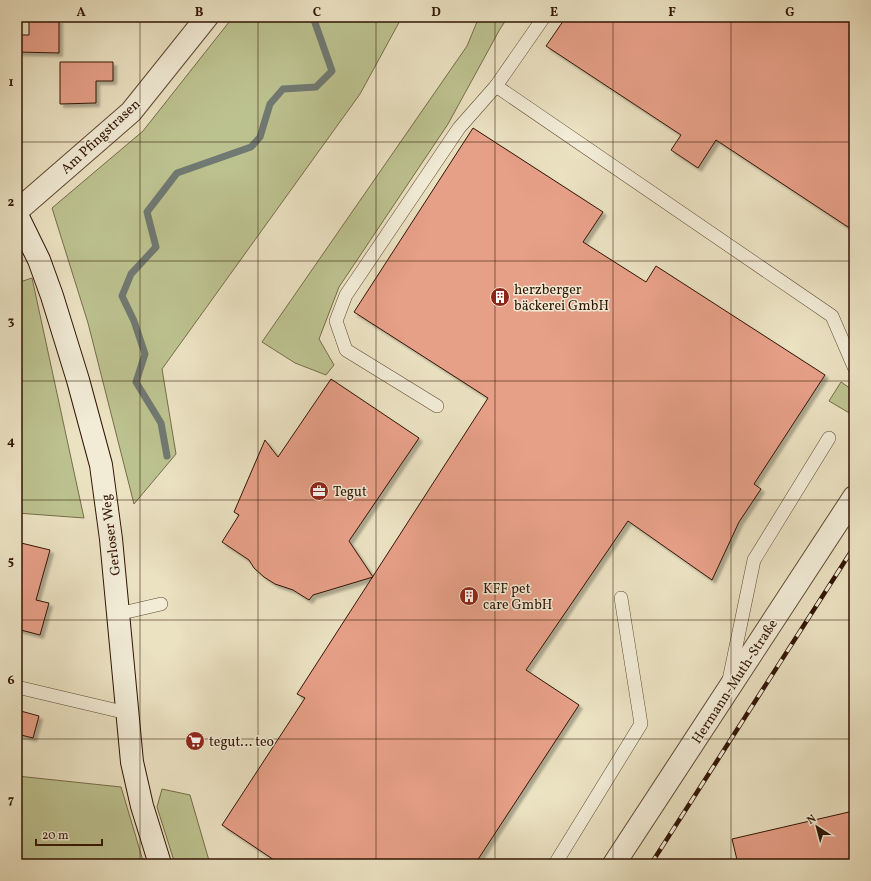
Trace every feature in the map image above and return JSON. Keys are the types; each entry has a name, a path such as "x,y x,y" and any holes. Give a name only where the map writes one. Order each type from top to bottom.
{"street":[{"name":"Am Pfingstrasen","path":"17,211 131,112 207,17"},
{"name":"Gerloser Weg","path":"17,215 39,260 52,296 78,380 101,465 111,539 132,762 142,806 160,864"},
{"name":"Hermann-Muth-Straße","path":"614,864 854,497"}],"lane":[{"path":"437,406 346,350 336,321 346,295 459,128 496,86 544,17"},
{"path":"496,86 832,316 854,366"},
{"path":"726,693 754,560 829,438"},
{"path":"555,864 641,724 621,598"},
{"path":"118,614 161,604"},
{"path":"17,687 127,714"}],"green space":[{"path":"233,17 402,17 360,94 162,369 176,454 134,504 88,323 52,208 143,131"},
{"path":"479,17 508,17 448,124 339,287 319,339 334,365 326,375 295,363 262,342 467,46"},
{"path":"32,278 84,518 17,513 17,283"},
{"path":"841,382 854,391 854,422 851,414 829,401"},
{"path":"17,776 121,787 144,864 17,864"},
{"path":"162,789 190,795 210,864 175,864 157,807"}],"building":[{"path":"566,17 854,17 854,231 716,140 698,168 671,150 681,135 546,46"},
{"path":"29,19 59,19 59,53 17,52 17,35 29,35"},
{"path":"60,62 113,62 113,81 96,81 96,103 60,104"},
{"path":"473,128 603,212 583,242 646,282 656,266 825,375 754,484 761,489 739,522 712,580 628,521 526,670 579,705 475,864 280,864 222,825 305,698 297,694 488,398 354,312"},
{"name":"Tegut","path":"331,379 419,438 349,541 373,577 313,595 309,600 293,590 275,584 264,577 254,568 249,560 222,542 239,515 234,512 265,440 278,457"},
{"path":"17,542 50,550 36,600 49,603 40,635 17,629"},
{"path":"17,710 39,716 33,738 17,734"},
{"path":"849,812 854,833 854,864 738,864 732,839"}],"waterway":[{"path":"167,456 161,423 136,382 145,354 134,321 122,296 131,274 156,247 147,212 177,173 251,147 260,137 270,104 283,89 316,87 332,71 313,17"}],"railway":[{"path":"651,864 854,547"}],"place":[{"name":"herzberger bäckerei GmbH","path":"500,297"},
{"name":"Tegut","path":"319,491"},
{"name":"KFF pet care GmbH","path":"469,596"},
{"name":"tegut… teo","path":"195,741"}]}
